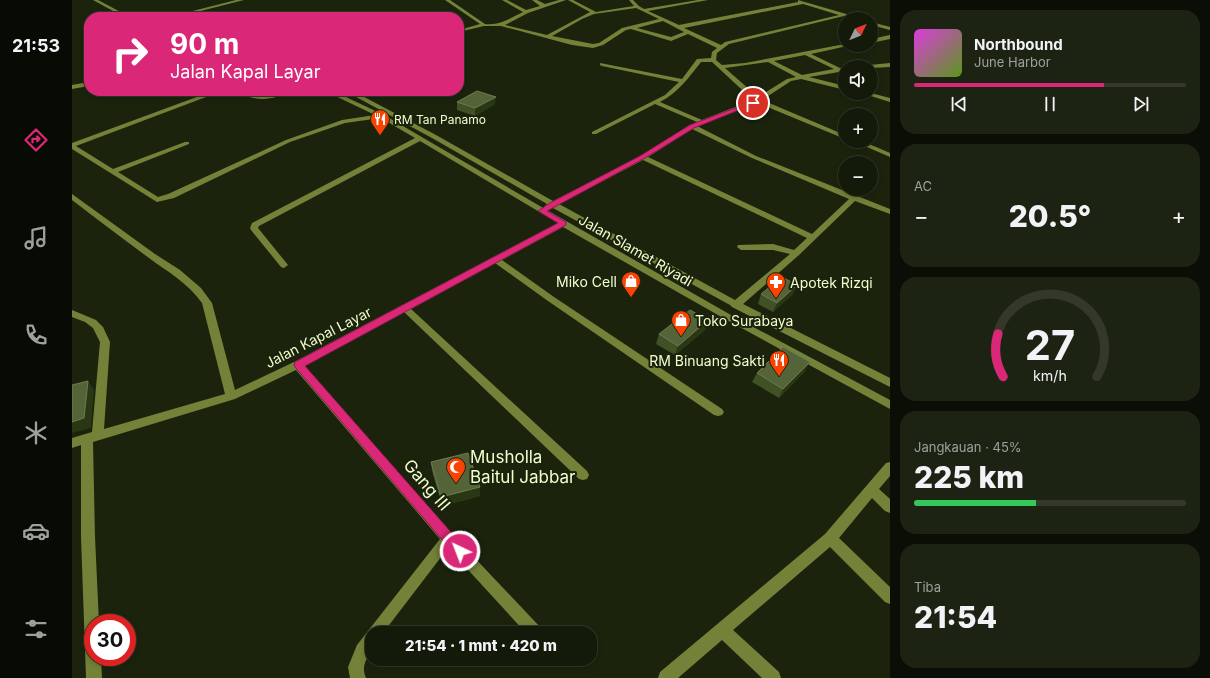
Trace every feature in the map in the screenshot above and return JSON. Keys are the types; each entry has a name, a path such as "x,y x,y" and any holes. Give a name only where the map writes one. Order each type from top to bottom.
{"street":[{"path":"95,0 118,12"},
{"path":"192,12 242,0"},
{"path":"447,0 484,24 494,26 502,25 526,12 564,0"},
{"path":"504,0 526,12"},
{"path":"534,0 544,6"},
{"path":"570,0 592,13"},
{"path":"631,0 637,7 720,47"},
{"path":"644,10 706,0"},
{"path":"797,0 838,13"},
{"path":"89,1 108,12"},
{"path":"680,27 804,2"},
{"path":"548,37 580,18 592,13 637,7"},
{"path":"713,60 715,52 720,47 738,40 838,16"},
{"path":"502,25 572,43 593,46 601,44 619,32 663,20"},
{"path":"464,30 484,24"},
{"path":"878,25 890,29"},
{"path":"633,28 671,39 688,32"},
{"path":"878,40 890,37"},
{"path":"720,67 745,65 838,47"},
{"path":"805,53 838,68"},
{"path":"594,133 671,93 683,81 699,60 713,60 757,100 838,134"},
{"path":"768,60 801,77 838,86"},
{"path":"602,64 683,81"},
{"path":"878,66 890,65"},
{"path":"542,211 643,157 692,126 745,106 789,80 838,71"},
{"path":"72,87 84,85"},
{"path":"72,146 206,96"},
{"path":"255,96 260,98 272,96"},
{"name":"Jalan Slamet Riyadi","path":"343,96 421,138 542,211 728,317 890,406"},
{"name":"Jalan Slamet Riyadi","path":"358,96 432,134 553,204 735,305 890,384"},
{"path":"878,97 890,100"},
{"path":"655,102 702,122"},
{"path":"72,146 157,200 178,193 288,141 344,121 356,118 382,116"},
{"path":"692,126 754,158 890,212"},
{"path":"284,265 254,228 255,225 421,138"},
{"path":"112,172 187,143"},
{"path":"873,148 890,155"},
{"path":"643,157 812,238"},
{"path":"72,196 152,256 177,272 198,290 207,303 231,396"},
{"path":"735,305 796,253 854,198"},
{"name":"Jalan Kapal Layar","path":"72,443 231,396 298,365 564,223"},
{"path":"741,247 773,246 796,253"},
{"path":"495,259 557,303 718,412"},
{"path":"405,308 583,475"},
{"path":"72,313 94,322 102,330 105,342 93,436 88,537 94,678"},
{"name":"Gang III","path":"298,365 449,540 529,626"},
{"path":"666,678 830,538 890,467"},
{"path":"872,488 890,507"},
{"path":"830,538 890,597"},
{"path":"379,626 436,552 449,540"},
{"path":"722,630 773,678"},
{"path":"358,678 356,661 365,645"}],"building":[{"path":"477,91 496,97 475,108 457,102"},
{"path":"782,277 797,285 777,303 761,294"},
{"path":"690,310 708,320 678,346 659,334"},
{"name":"RM Binuang Sakti","path":"783,347 810,362 783,389 757,373"},
{"path":"88,381 84,418 72,422 72,385"},
{"name":"Musholla Baitul Jabbar","path":"468,453 480,487 441,497 431,462"}],"place":[{"name":"RM Tan Panamo","path":"380,136"},
{"name":"Miko Cell","path":"631,298"},
{"name":"Apotek Rizqi","path":"776,299"},
{"name":"Toko Surabaya","path":"681,337"},
{"name":"RM Binuang Sakti","path":"779,377"},
{"name":"Musholla Baitul Jabbar","path":"456,484"}],"route":[{"path":"460,551 439,529 298,365 564,223 542,211 553,204 643,157 692,126 753,103"}]}
